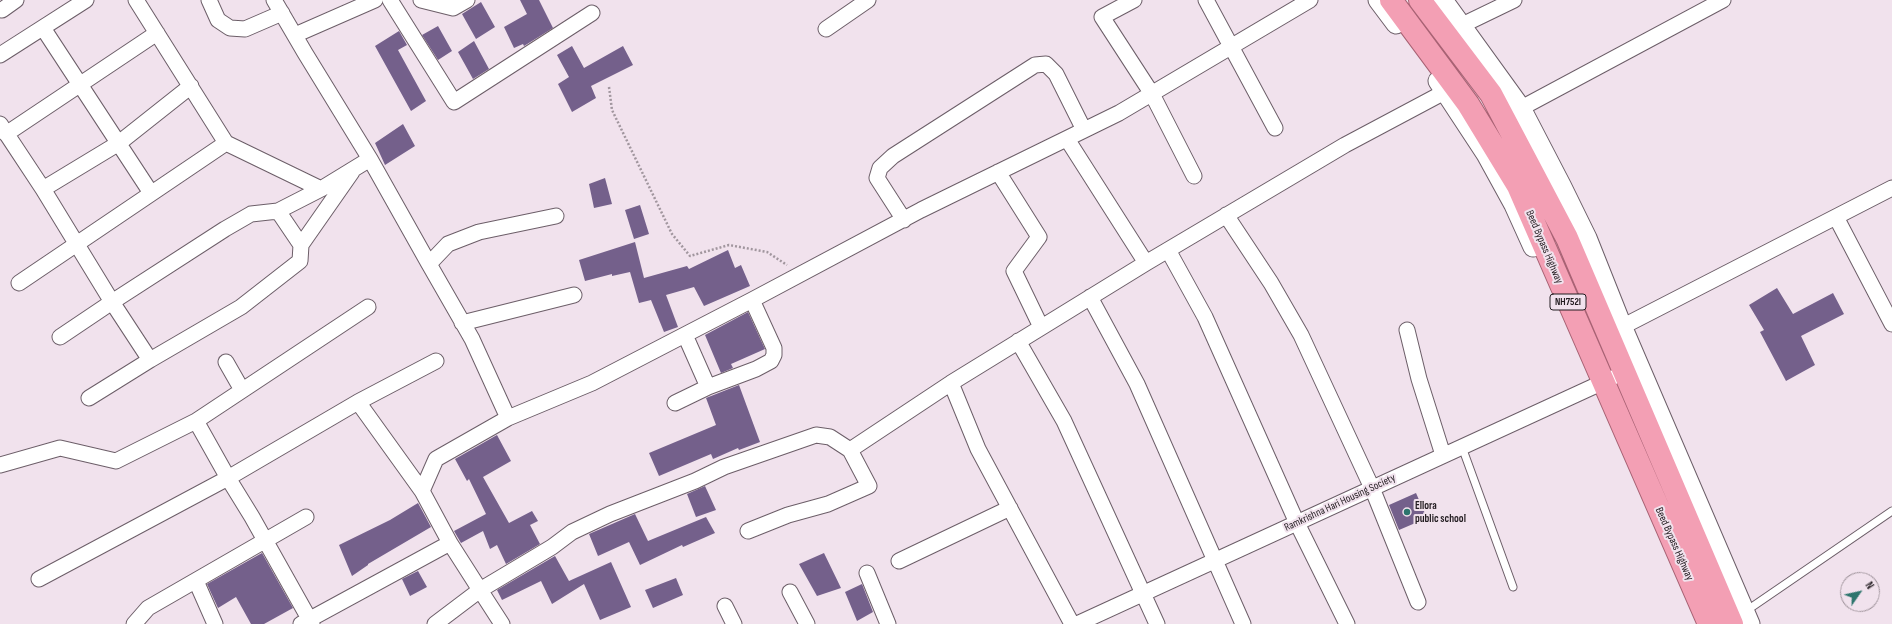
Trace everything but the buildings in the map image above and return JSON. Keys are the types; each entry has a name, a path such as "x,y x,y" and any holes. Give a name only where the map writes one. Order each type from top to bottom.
{"highway":[{"name":"Beed Bypass Highway","path":"1391,0 1450,89 1468,104 1518,186 1598,384 1709,624"},
{"name":"Beed Bypass Highway","path":"1420,0 1453,29 1491,94 1512,113 1567,238 1615,330 1625,372 1739,619"}],"street":[{"path":"2,10 16,0"},
{"path":"0,55 86,0"},
{"path":"136,0 226,143 321,189"},
{"path":"209,0 218,20 230,28 245,29 278,7 370,159 472,339 508,418"},
{"path":"295,35 375,0"},
{"path":"390,0 454,102 592,14"},
{"path":"421,0 453,8 467,0"},
{"path":"826,29 868,0"},
{"path":"1134,0 1102,17 1152,94 1194,176"},
{"path":"1206,0 1275,128"},
{"path":"422,491 436,459 508,418 592,383 616,369 685,335 904,220 1119,113 1310,0"},
{"path":"850,450 951,383 1146,263 1345,145 1450,89 1378,0"},
{"path":"1443,0 1453,29 1514,0"},
{"path":"1512,113 1723,0"},
{"path":"43,28 151,193"},
{"path":"150,360 3,129 80,84 157,33"},
{"path":"904,220 877,178 880,168 893,156 1035,65 1046,64 1056,74 1084,130"},
{"path":"42,189 119,143 191,86"},
{"path":"1067,139 1146,263"},
{"path":"20,283 226,143"},
{"path":"60,337 112,302 251,214 278,211 321,189 370,159"},
{"path":"89,398 150,360 241,307 300,262 301,245 355,168"},
{"path":"998,172 1039,237 1014,272 1040,327"},
{"path":"1739,619 1615,330 1892,188"},
{"path":"278,211 301,245"},
{"path":"1226,215 1271,283 1302,335 1372,488 1418,602"},
{"path":"429,264 448,244 479,232 556,216"},
{"path":"1836,217 1892,324"},
{"path":"1168,250 1205,317 1297,523 1347,624"},
{"path":"462,323 574,295"},
{"path":"1090,297 1137,384 1243,624"},
{"path":"675,403 708,387 756,369 771,361 774,355 774,348 752,300"},
{"path":"0,465 60,448 116,461 196,421 368,307"},
{"path":"1407,330 1419,379 1443,455"},
{"path":"685,335 708,387"},
{"path":"1018,341 1064,421 1157,624"},
{"path":"39,579 228,478 358,402 436,361"},
{"path":"226,362 242,390"},
{"name":"Ramkrishna Hari Housing Society","path":"1077,624 1625,372"},
{"path":"951,383 978,449 1072,624"},
{"path":"1598,384 1697,624"},
{"path":"358,402 422,491 450,543 502,624"},
{"path":"196,421 265,540 307,622 450,543"},
{"path":"435,624 480,590 552,547 572,532 610,514 695,481 724,467 816,435 830,437 850,450 868,486 828,504 788,515 748,531"},
{"path":"899,561 1010,508"},
{"path":"134,624 148,608 306,517"},
{"path":"867,573 888,624"},
{"path":"196,581 215,624"},
{"path":"790,592 807,624"},
{"path":"725,606 734,624"}],"lane":[{"path":"1462,446 1513,587"},
{"path":"1739,619 1892,511"}],"path":[{"path":"609,87 612,110 618,124 672,234 690,256 729,245 743,247 767,252 800,275"}],"place":[{"name":"Ellora public school","path":"1407,512"}]}
